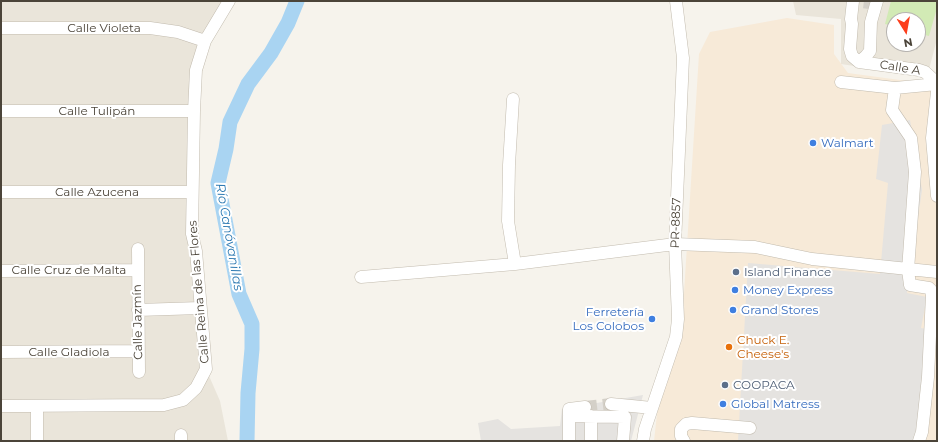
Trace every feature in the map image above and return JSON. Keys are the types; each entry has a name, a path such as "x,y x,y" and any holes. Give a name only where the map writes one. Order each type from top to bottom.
{"street":[{"name":"Calle Reina de las Flores","path":"1,406 164,405 183,400 196,388 206,369 196,251 192,234 196,70 204,41 229,1"},
{"name":"PR-8857","path":"643,441 644,429 676,338 678,319 674,244 683,58 676,1"},
{"path":"853,1 850,49 852,56 859,62 870,51 872,10"},
{"path":"852,24 856,19 859,1"},
{"name":"Calle Violeta","path":"1,28 150,28 178,32 204,41"},
{"name":"Calle A","path":"859,62 919,70 925,72 937,83"},
{"path":"841,82 894,88 937,83"},
{"path":"894,88 892,110 911,138 915,172 908,270 910,285 929,288 932,295 928,378 922,432 919,441"},
{"path":"937,92 932,138 937,196"},
{"path":"513,99 509,165 508,221 515,264"},
{"name":"Calle Tulipán","path":"1,111 194,111"},
{"name":"Calle Azucena","path":"1,192 192,192"},
{"path":"361,277 515,264 674,244 755,247 812,259 937,272"},
{"name":"Calle Jazmín","path":"138,249 139,372"},
{"name":"Calle Cruz de Malta","path":"1,271 137,270"},
{"path":"138,310 200,308"},
{"name":"Calle Gladiola","path":"1,352 138,351"},
{"path":"611,404 625,411"},
{"path":"37,406 37,441"},
{"path":"569,441 569,416 588,412 625,411 652,408"},
{"path":"623,441 625,411"},
{"path":"588,412 591,441"},
{"path":"684,441 681,436 681,429 686,424 692,423 750,428"}],"shaded area":[{"path":"1,1 229,1 196,70 192,192 206,369 220,401 228,441 1,441"},
{"path":"793,1 937,1 937,39 927,77 841,64 841,19 796,15"},
{"path":"787,18 834,25 834,54 848,73 937,85 937,441 654,441 658,405 681,341 699,54 710,32"},
{"path":"910,120 922,190 907,293 927,297 921,328 937,331 927,436 924,441 738,441 748,263 880,274 888,183 876,179 882,125"},
{"path":"643,395 631,441 481,441 478,423 498,419 511,429 560,426 562,409"}],"green space":[{"path":"891,1 937,1 937,8 929,36 926,35 926,12 888,12"}],"waterway":[{"name":"Río Canóvanillas","path":"247,441 252,324 239,294 218,183 226,149 230,122 248,84 271,53 288,23 297,1"}],"tunnel":[{"path":"869,9 870,1"},
{"path":"585,407 611,404"}],"place":[{"name":"Walmart","path":"813,143"},
{"name":"Island Finance","path":"736,272"},
{"name":"Money Express","path":"735,290"},
{"name":"Grand Stores","path":"733,310"},
{"name":"Ferretería Los Colobos","path":"652,319"},
{"name":"Chuck E. Cheese's","path":"729,347"},
{"name":"COOPACA","path":"725,385"},
{"name":"Global Matress","path":"723,404"}]}
